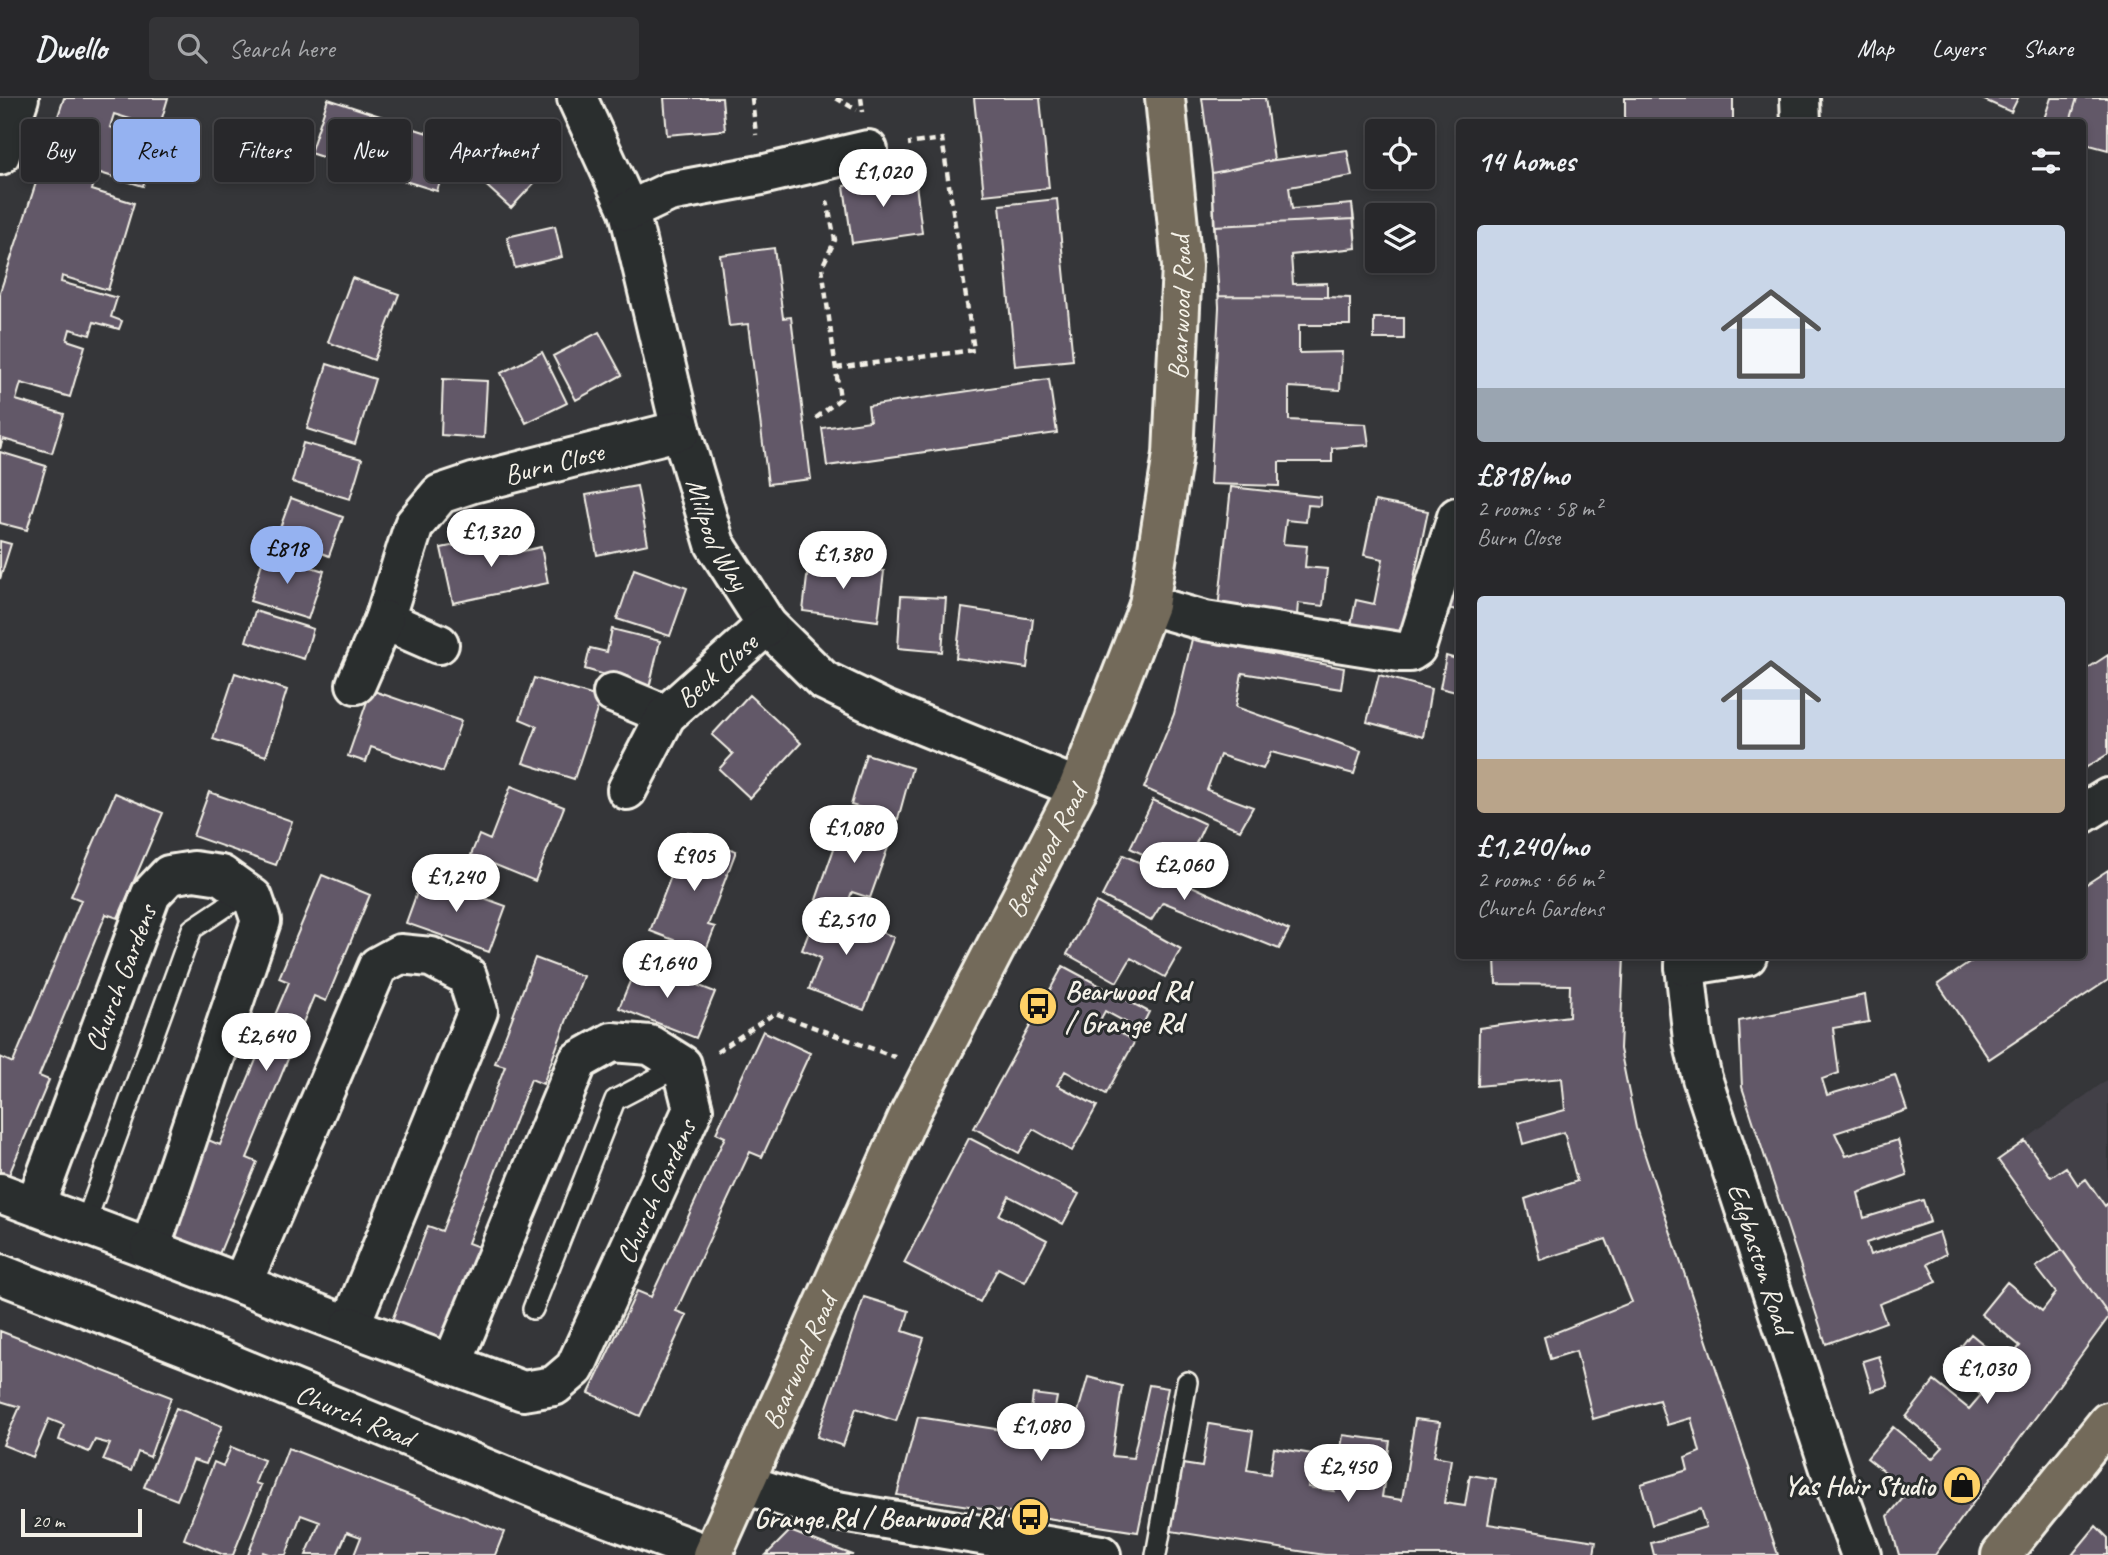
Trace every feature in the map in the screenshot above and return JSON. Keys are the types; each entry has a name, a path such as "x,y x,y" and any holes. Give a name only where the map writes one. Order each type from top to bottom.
{"main road":[{"name":"Bearwood Road","path":"710,1555 745,1484 910,1113 1078,788 1149,605 1173,454 1182,266 1165,98"},
{"path":"2001,1555 2108,1422"}],"street":[{"path":"0,155 19,98"},
{"name":"Millpool Way","path":"578,98 629,211 681,430 715,544 767,625 823,680 885,710 1078,788"},
{"path":"1800,98 1801,119"},
{"path":"629,211 669,192 819,162 865,132"},
{"name":"Burn Close","path":"356,684 384,620 414,525 440,494 473,483 681,430"},
{"path":"1149,605 1205,621 1410,652 1416,648 1456,520"},
{"path":"384,620 439,644"},
{"name":"Beck Close","path":"627,790 666,715 767,625"},
{"name":"Beck Close","path":"613,693 666,715"},
{"path":"2086,812 2108,798"},
{"name":"Church Gardens","path":"35,1206 151,894 169,875 194,871 221,875 246,893"},
{"path":"150,1249 261,921 253,898 246,893"},
{"path":"242,1284 378,966 400,954 431,957 467,976 478,1012 350,1326"},
{"path":"1686,961 1710,959"},
{"name":"Edgbaston Road","path":"1686,961 1693,1040 1702,1077 1839,1496 1861,1555"},
{"path":"452,1364 578,1061 612,1042 650,1045 683,1069"},
{"name":"Church Gardens","path":"0,1193 523,1391 554,1385 575,1368 693,1109 683,1069"},
{"name":"Church Road","path":"0,1274 219,1359 577,1506 710,1555"},
{"path":"745,1484 820,1508 1101,1555"}],"lane":[{"path":"85,1224 192,929 246,893"},
{"path":"533,1309 615,1100 683,1069"},
{"path":"1156,1555 1187,1382"}],"path":[{"path":"835,368 974,350 942,139 865,132 836,98"},
{"path":"816,418 840,399 821,267 835,240 819,162"},
{"path":"683,1069 775,1013 931,1071"}],"shaded area":[{"path":"2108,1079 2108,1309 1998,1160"}],"building":[{"path":"64,98 168,98 162,119 130,119 114,114 110,127 113,128 113,177 99,173 99,119 57,119"},
{"path":"664,98 722,98 725,130 667,135"},
{"path":"974,98 1040,98 1049,188 984,195"},
{"path":"1202,98 1265,98 1274,160 1347,150 1352,176 1289,187 1292,209 1352,204 1356,248 1291,255 1293,284 1327,283 1327,297 1350,298 1350,325 1299,325 1299,353 1342,352 1340,390 1289,387 1289,420 1366,424 1369,445 1332,448 1332,462 1279,462 1279,486 1210,484 1219,307 1212,173"},
{"path":"1625,98 1733,98 1733,119 1625,119"},
{"path":"1980,98 2018,98 2011,112"},
{"path":"2051,98 2077,98 2071,119 2044,119"},
{"path":"2077,98 2108,98 2108,150 2086,144 2086,119 2071,119"},
{"path":"328,99 389,119 328,119 328,159 314,154 314,141"},
{"path":"411,128 425,132 425,182 440,182 437,191 408,182 411,182"},
{"path":"1347,150 1352,176 1289,187 1292,209 1352,204 1354,219 1214,226 1212,173 1274,160"},
{"path":"915,176 922,233 852,243 844,186"},
{"path":"36,182 94,182 92,190 134,203 108,290 62,276 61,282 117,298 111,317 122,321 119,329 94,322 90,335 70,329 67,340 85,346 70,397 21,383 16,400 64,414 52,453 3,439 0,449 0,292"},
{"path":"482,182 535,182 511,208"},
{"path":"1057,199 1073,360 1015,366 1000,205"},
{"path":"1354,219 1356,248 1291,255 1293,284 1327,283 1327,297 1219,296 1214,226"},
{"path":"555,226 562,257 515,268 507,237"},
{"path":"774,248 783,318 791,317 811,479 768,484 748,324 729,326 720,255"},
{"path":"352,278 399,294 374,360 328,342"},
{"path":"1374,318 1404,318 1404,339 1374,339"},
{"path":"599,332 622,375 576,400 553,356"},
{"path":"542,352 567,403 526,423 501,373"},
{"path":"327,364 375,379 355,444 307,429"},
{"path":"443,379 487,381 484,438 441,435"},
{"path":"1049,379 1057,433 827,466 822,428 870,421 868,406"},
{"path":"303,443 362,459 350,499 292,482"},
{"path":"0,452 46,466 27,530 0,523"},
{"path":"637,486 648,544 597,555 586,495"},
{"path":"1231,487 1321,497 1320,506 1308,505 1306,522 1286,520 1283,544 1307,546 1305,567 1327,569 1323,606 1298,603 1296,627 1217,619"},
{"path":"291,498 343,517 329,556 277,536"},
{"path":"1375,501 1428,511 1400,646 1349,635 1356,600 1374,604 1383,559 1364,555"},
{"path":"505,535 509,554 541,547 548,583 453,603 441,548"},
{"path":"0,541 11,544 0,579"},
{"path":"265,553 324,571 308,619 250,601"},
{"path":"809,561 884,571 878,621 803,611"},
{"path":"634,569 687,588 670,636 617,619"},
{"path":"1456,571 1456,610 1448,608"},
{"path":"901,596 946,598 942,652 898,648"},
{"path":"962,608 1033,619 1027,668 956,658"},
{"path":"255,611 313,629 304,659 246,641"},
{"path":"612,629 660,641 649,688 585,669 590,648 607,652"},
{"path":"1192,639 1344,668 1341,689 1242,673 1236,707 1361,751 1354,774 1271,752 1263,769 1220,755 1207,790 1253,807 1240,830 1144,788 1174,714"},
{"path":"2108,655 2108,754 2086,768 2086,669"},
{"path":"1446,656 1456,659 1456,692 1440,688"},
{"path":"235,673 287,690 266,756 213,739"},
{"path":"1379,675 1431,689 1423,737 1367,722"},
{"path":"534,678 601,698 574,779 523,763 537,726 520,719"},
{"path":"371,690 461,721 443,772 371,747 366,762 348,756"},
{"path":"749,695 801,743 750,798 719,769 733,754 712,735"},
{"path":"866,754 912,768 898,819 851,805"},
{"path":"511,786 564,807 535,881 471,855 479,835 490,840"},
{"path":"209,792 292,821 276,865 193,836"},
{"path":"115,793 163,813 118,918 106,914 39,1076 49,1080 6,1182 0,1179 0,1057 13,1063 81,900 71,896"},
{"path":"1153,800 1205,824 1182,873 1130,848"},
{"path":"844,820 892,836 870,898 852,892 845,910 816,900"},
{"path":"688,832 736,851 708,925 715,927 705,952 650,931"},
{"path":"1123,855 1289,930 1279,949 1163,902 1151,921 1102,896"},
{"path":"2108,870 2108,980 1989,1059 1938,984 1976,959 2086,959 2086,884"},
{"path":"322,875 370,895 326,1001 314,996 247,1158 257,1162 215,1264 163,1243 206,1139 220,1145 289,982 279,978"},
{"path":"423,876 506,906 489,952 406,923"},
{"path":"1096,902 1181,949 1165,977 1131,958 1117,982 1067,954"},
{"path":"819,907 894,937 864,1010 809,989 821,958 802,950"},
{"path":"535,958 583,976 543,1084 531,1079 468,1243 479,1247 440,1351 388,1331 428,1226 442,1231 505,1066 495,1063"},
{"path":"1495,959 1624,959 1620,1049 1636,1128 1778,1555 1654,1555 1651,1543 1706,1527 1700,1509 1652,1525 1641,1484 1688,1470 1685,1458 1700,1452 1691,1418 1667,1425 1659,1400 1593,1419 1576,1351 1550,1359 1544,1337 1632,1302 1606,1239 1540,1260 1525,1199 1577,1181 1564,1132 1523,1144 1518,1123 1565,1110 1562,1078 1478,1086 1479,1028 1569,1016 1570,985 1496,984"},
{"path":"638,962 715,992 696,1038 619,1008"},
{"path":"1063,966 1149,1012 1140,1030 1105,1011 1099,1022 1135,1041 1106,1094 1065,1071 1057,1085 1097,1106 1072,1151 1033,1129 1019,1153 974,1128"},
{"path":"1865,995 1869,1022 1833,1028 1839,1073 1822,1079 1827,1095 1895,1075 1907,1110 1835,1133 1846,1156 1898,1140 1907,1175 1858,1193 1864,1218 1923,1200 1930,1222 1866,1243 1870,1255 1939,1232 1946,1254 1928,1264 1937,1282 1879,1304 1886,1322 1826,1344 1742,1087 1739,1021"},
{"path":"763,1031 810,1053 762,1157 750,1152 676,1311 687,1315 640,1416 589,1393 637,1291 651,1297 725,1137 716,1133"},
{"path":"969,1138 1079,1194 1063,1224 1009,1196 999,1215 1047,1240 1025,1282 998,1268 980,1302 904,1263"},
{"path":"2025,1141 2051,1177 2066,1167 2078,1185 2086,1179 2105,1206 2108,1203 2108,1314 1998,1160"},
{"path":"2062,1250 2108,1314 2108,1318 1935,1555 1899,1555 1888,1516 1909,1491 1867,1458 1893,1427 1932,1459 1943,1447 1906,1417 1934,1381 1969,1409 1981,1395 1945,1367 1971,1334 2006,1363 2020,1346 1981,1314 2007,1282 2042,1311 2056,1293 2036,1267"},
{"path":"864,1297 909,1311 903,1331 924,1338 896,1421 856,1408 843,1446 817,1437"},
{"path":"0,1331 171,1397 150,1457 138,1452 131,1471 103,1460 110,1444 95,1440 89,1452 59,1440 64,1425 49,1419 33,1457 3,1445 20,1407 0,1401"},
{"path":"1879,1356 1888,1386 1872,1391 1863,1361"},
{"path":"1088,1377 1122,1386 1112,1456 1133,1458 1149,1385 1168,1388 1138,1532 897,1495 918,1417 1028,1434 1033,1394 1057,1397 1049,1442 1069,1443"},
{"path":"176,1408 222,1426 206,1464 193,1460 177,1500 144,1487"},
{"path":"1415,1419 1440,1422 1434,1456 1451,1459 1444,1503 1465,1506 1470,1475 1496,1479 1488,1524 1596,1541 1594,1555 1325,1555 1171,1531 1182,1464 1202,1467 1209,1424 1253,1431 1247,1470 1270,1474 1274,1448 1313,1454 1308,1487 1334,1491 1343,1435 1390,1441 1382,1497 1402,1500"},
{"path":"231,1447 264,1460 255,1483 261,1485 233,1555 224,1555 184,1539 214,1462 223,1466"},
{"path":"288,1448 504,1532 495,1555 354,1555 361,1537 347,1532 337,1555 306,1555 320,1522 301,1515 286,1555 263,1552 262,1555 248,1555"},
{"path":"2096,1526 2108,1538 2108,1555 2072,1555"},
{"path":"790,1531 853,1555 766,1555"}],"place":[{"name":"Bearwood Rd / Grange Rd","path":"1038,1006"},
{"name":"Yas Hair Studio","path":"1962,1485"},
{"name":"Grange Rd / Bearwood Rd","path":"1030,1517"}]}
